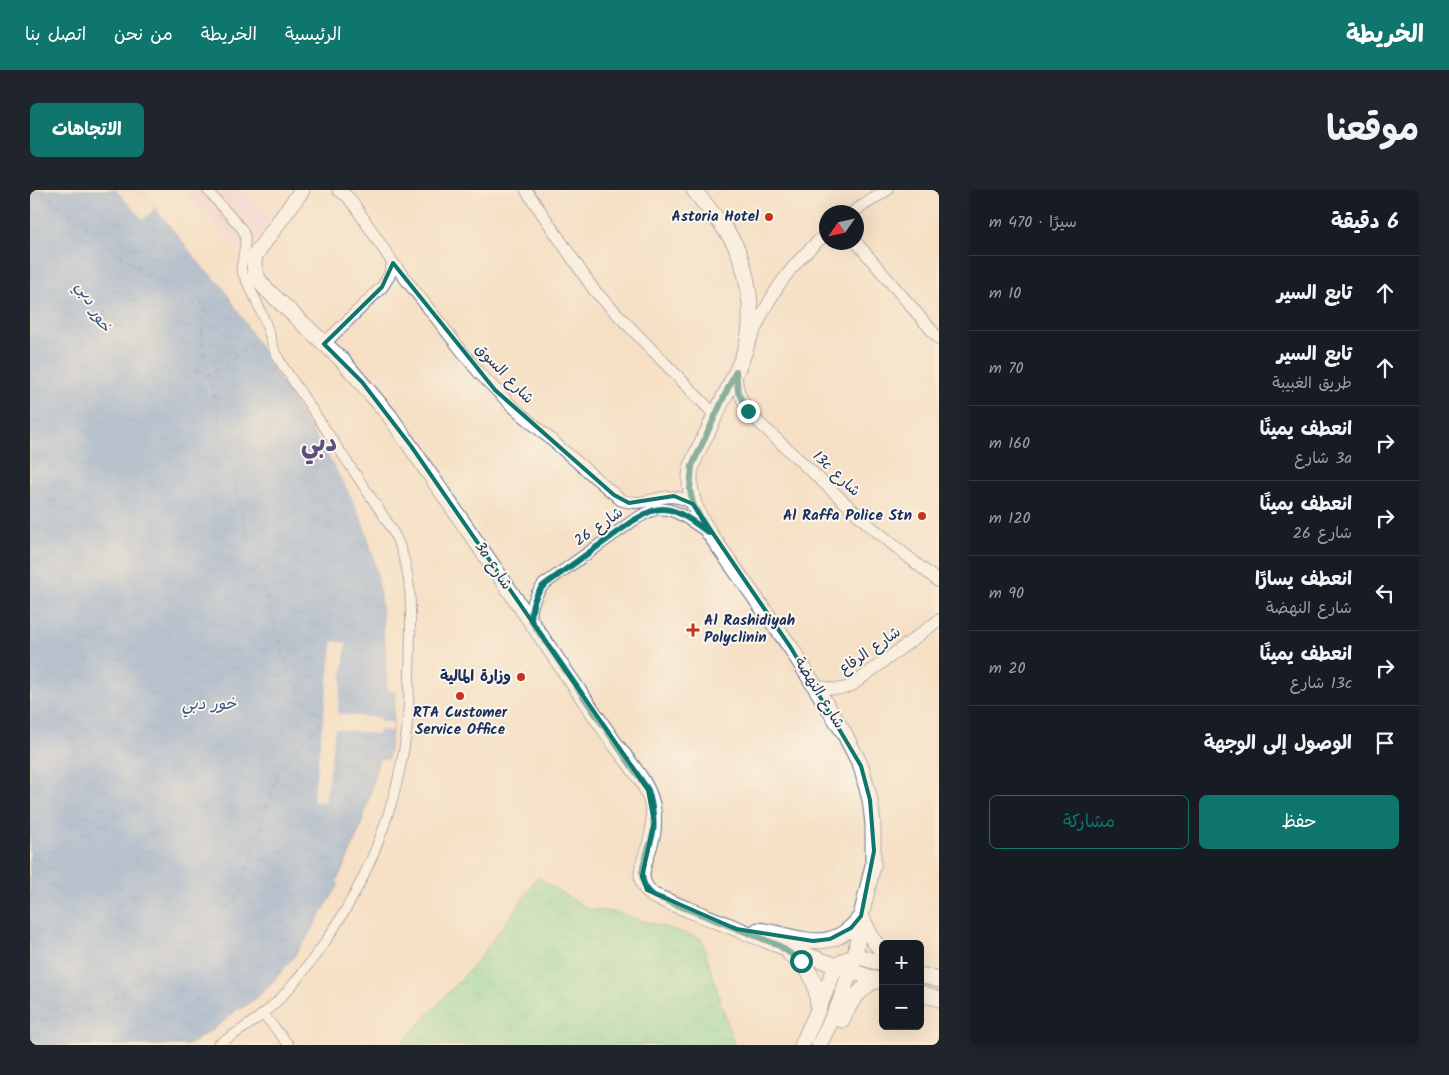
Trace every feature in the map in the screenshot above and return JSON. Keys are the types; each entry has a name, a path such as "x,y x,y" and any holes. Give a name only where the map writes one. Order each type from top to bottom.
{"street":[{"path":"207,190 242,229 245,236 241,270 266,324 274,352 385,518 402,551 410,587 407,728 397,784 376,849 361,883 345,912 299,977 263,1014 217,1045"},
{"name":"3a شارع","path":"302,190 255,255 256,276 266,289 342,360 389,415 648,790 654,822 651,841 643,866 642,876 647,890 654,896 736,929"},
{"name":"شارع السوق","path":"338,190 356,206 393,263 464,355 512,406 621,500 629,503 638,503 660,497 674,496 688,500 693,504"},
{"path":"526,190 594,290 715,415"},
{"path":"694,190 729,235 738,250 744,267 748,284 750,320 744,354"},
{"path":"864,205 886,190"},
{"name":"شارع النهضة","path":"819,241 799,260 769,300 692,466 690,490 693,504 709,533 814,684 844,733 855,754 866,783 874,824 873,865 847,965"},
{"path":"863,250 939,339"},
{"path":"324,344 382,287 389,276 393,263"},
{"name":"13c شارع","path":"736,371 738,392 742,402 755,419 869,525 939,582"},
{"name":"شارع 26","path":"531,621 532,605 538,591 543,586 646,513 653,510 668,509 709,533"},
{"name":"شارع الرفاع","path":"814,684 830,689 851,686 939,620"},
{"path":"736,929 767,931 805,941 821,941 830,940 845,933 861,916 873,940 879,947"},
{"path":"736,929 778,945 847,965 879,981"},
{"path":"778,945 801,961 811,974 817,992 818,1010"},
{"path":"802,1045 832,973 864,958 879,963"},
{"path":"820,1045 836,1012 847,965"},
{"path":"924,976 939,980"},
{"path":"820,1045 837,1028 848,1006 857,994 866,986 879,981"},
{"path":"924,994 939,999"},
{"path":"263,1014 289,1045"}],"highlighted area":[{"path":"393,263 495,390 614,495 629,503 674,496 693,504 791,648 861,766 870,800 874,851 861,916 851,928 830,939 813,941 736,929 647,890 642,876 654,822 648,790 411,446 362,382 324,344 382,287"}],"shaded area":[{"path":"182,190 242,190 272,217 246,254 231,243"}],"green space":[{"path":"537,877 588,909 614,912 701,938 734,1045 400,1045 473,966 522,901"}],"water":[{"name":"خور دبي","path":"30,190 138,190 155,208 203,268 225,291 334,467 351,498 365,530 376,570 382,610 387,691 395,692 393,723 388,759 379,758 361,826 336,882 339,884 306,939 270,985 244,1007 238,1009 223,1022 189,1045 30,1045"}],"pier":[{"path":"116,190 138,190 155,208 143,219"},
{"path":"333,641 346,643 337,714 379,718 380,722 393,722 391,731 379,730 378,734 335,729 325,802 313,801"}],"ferry route":[{"path":"30,1023 105,1005 239,897 279,770 324,719 302,697 289,673 245,527 202,345 202,321 207,304 193,305 177,299 40,190"},
{"path":"30,244 128,332 166,361 206,376 224,367 256,339"}],"place":[{"name":"Astoria Hotel","path":"769,217"},
{"name":"Al Raffa Police Stn","path":"922,516"},
{"name":"Al Rashidiyah Polyclinin","path":"693,630"},
{"name":"وزارة المالية","path":"521,677"},
{"name":"RTA Customer Service Office","path":"460,696"}],"district":[{"name":"دبي","path":"319,444"}],"route":[{"path":"748,411 738,392 736,371 692,466 690,476 693,504 709,533 675,511 660,509 646,513 543,586 534,598 531,621 648,790 654,822 651,841 643,866 642,881 647,890 654,896 778,945 801,961"}]}
